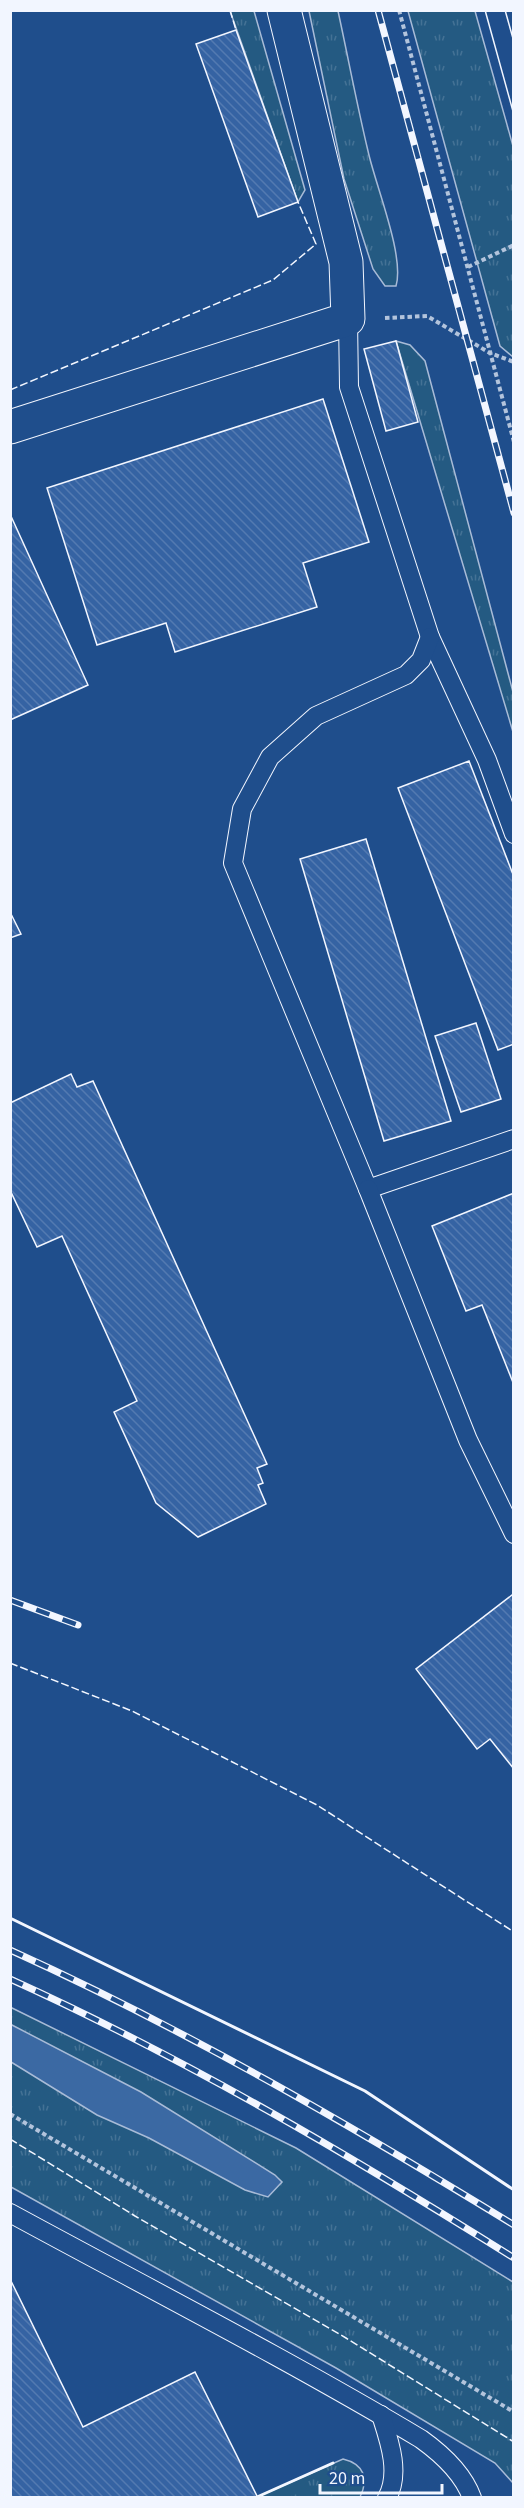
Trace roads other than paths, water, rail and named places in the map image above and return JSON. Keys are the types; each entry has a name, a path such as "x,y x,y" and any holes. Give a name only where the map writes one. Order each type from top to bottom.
{"street":[{"path":"10,427 348,319 346,262 284,10"}],"lane":[{"path":"348,319 349,387 430,638 487,760 513,834"},
{"path":"430,638 422,660 406,675 316,716 270,757 242,809 233,863 368,1189 468,1440 513,1534"},
{"path":"368,1189 513,1139"},
{"path":"10,2213 111,2270 281,2358 381,2415 439,2452 453,2468 472,2498"},
{"path":"381,2415 390,2444 393,2476 387,2498"}],"tram line":[{"path":"485,10 514,115"},
{"path":"505,10 514,42"}],"railway":[{"path":"378,10 514,513"},
{"path":"10,1600 78,1625"},
{"path":"10,1950 203,2045 329,2115 514,2225"},
{"path":"10,1979 75,2009 203,2075 391,2182 514,2258"}]}
